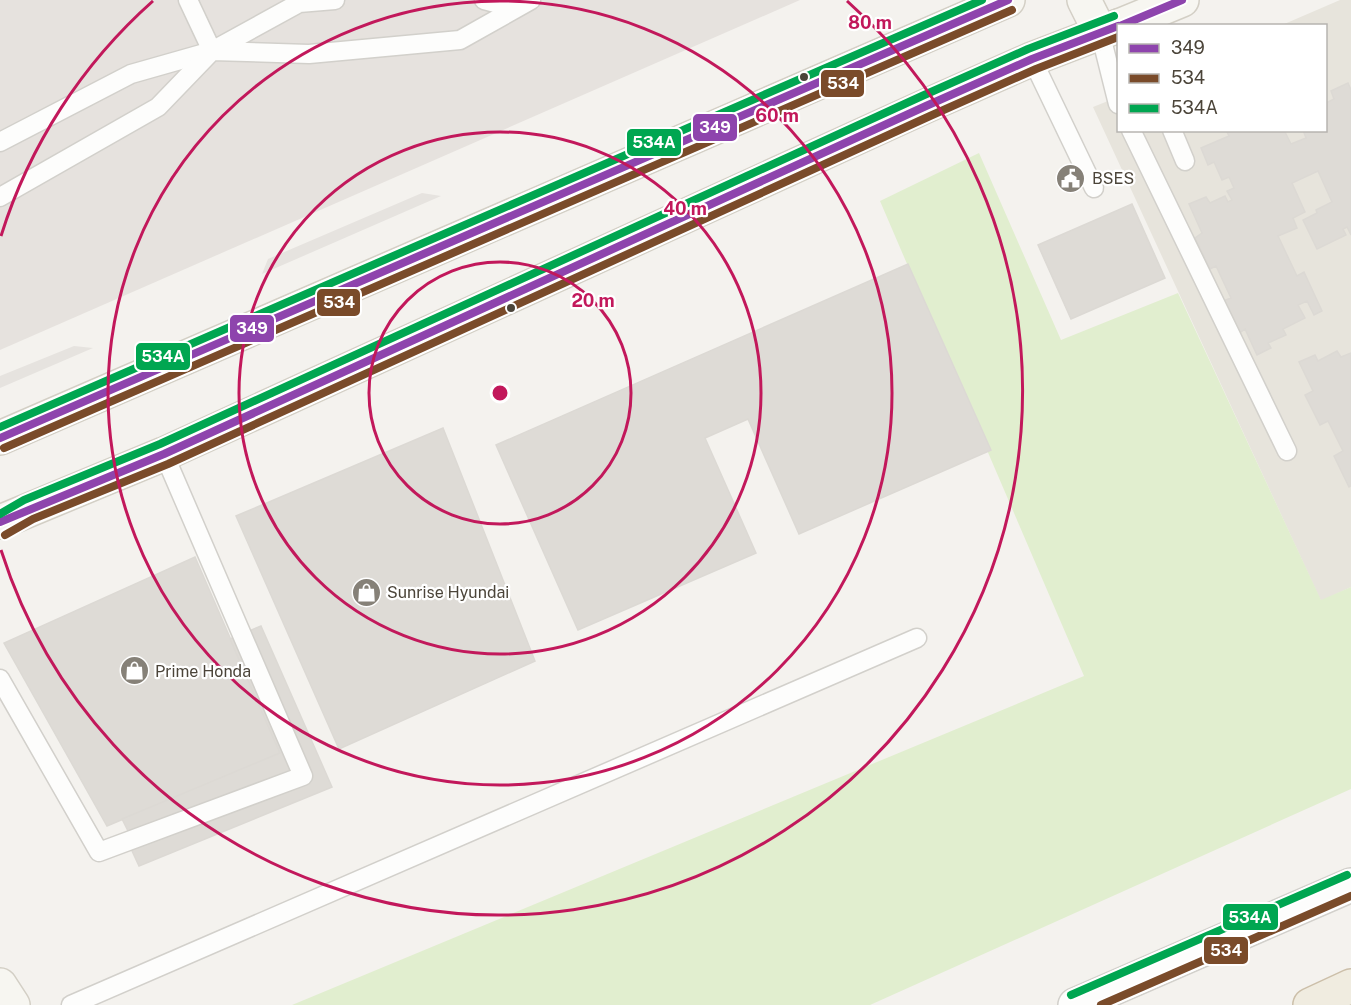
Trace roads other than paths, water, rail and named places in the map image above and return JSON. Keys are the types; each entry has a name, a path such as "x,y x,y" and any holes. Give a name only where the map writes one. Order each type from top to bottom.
{"highway":[{"path":"1310,1005 1351,986"}],"main road":[{"path":"0,438 1008,0"},
{"path":"1084,0 1117,25"},
{"path":"1123,24 1182,0"},
{"path":"9,519 164,454 1032,59 1117,26"},
{"path":"0,985 13,1005"}],"street":[{"path":"1075,1005 1351,885"}],"lane":[{"path":"188,0 212,51"},
{"path":"0,142 131,74 212,51 299,3 335,0"},
{"path":"484,0 514,8"},
{"path":"0,197 158,106 212,51 309,54 460,40 531,0"},
{"path":"1032,59 1094,188"},
{"path":"1132,132 1287,451"},
{"path":"1173,132 1185,161"},
{"path":"0,679 99,852 303,776 164,454"},
{"path":"71,1005 917,638"}],"place":[{"name":"BSES","path":"1071,178"},
{"name":"Sunrise Hyundai","path":"366,592"},
{"name":"Prime Honda","path":"134,671"}]}
